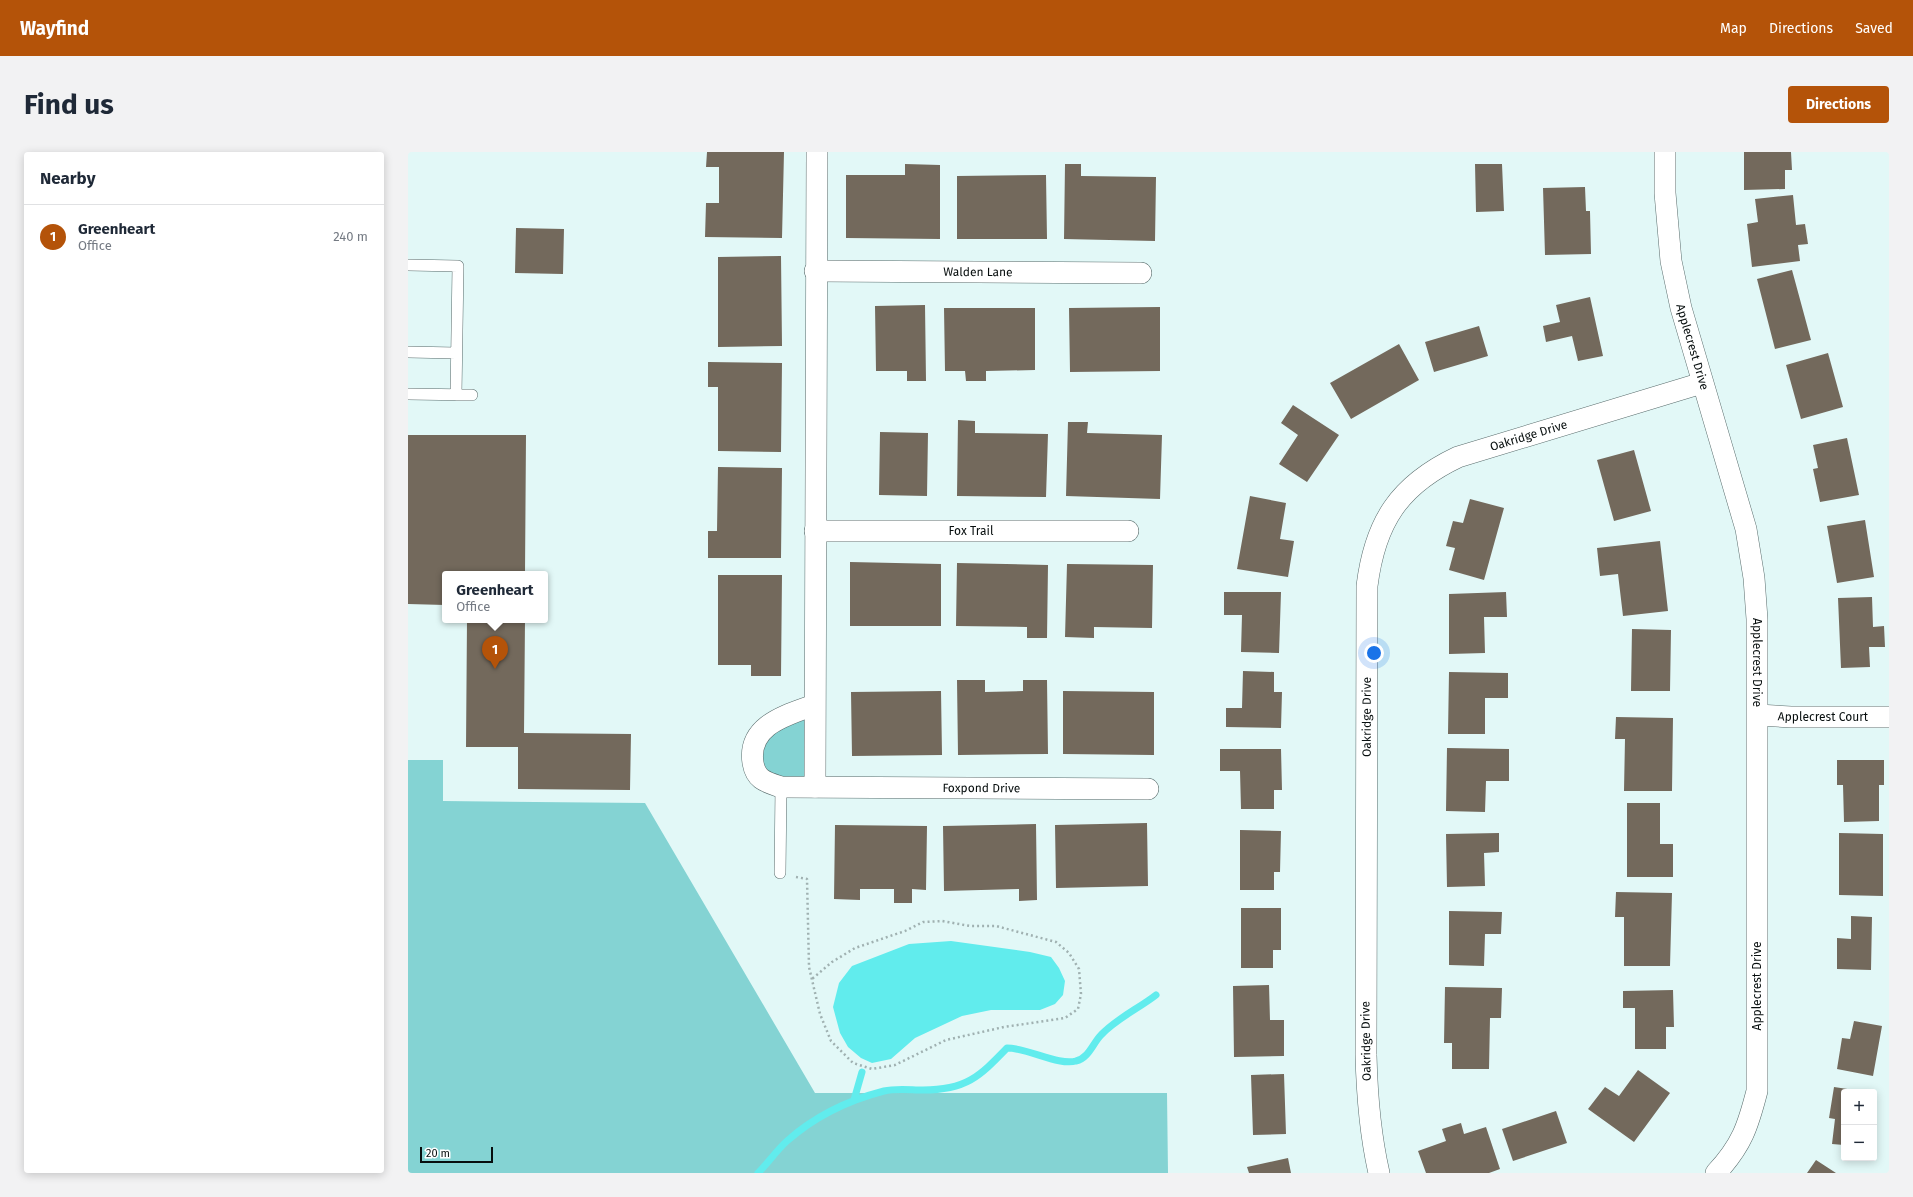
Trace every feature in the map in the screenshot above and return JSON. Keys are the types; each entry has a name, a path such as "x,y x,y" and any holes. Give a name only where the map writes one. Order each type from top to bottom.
{"street":[{"path":"815,786 815,271 817,152"},
{"name":"Applecrest Drive","path":"1665,152 1665,193 1670,261 1681,308 1746,529 1754,578 1757,619 1757,1091 1749,1122 1740,1143 1716,1173"},
{"name":"Walden Lane","path":"815,271 1141,273"},
{"name":"Oakridge Drive","path":"1379,1173 1373,1146 1368,1100 1366,1055 1367,586 1370,565 1378,536 1392,508 1423,477 1439,466 1458,457 1702,382"},
{"name":"Fox Trail","path":"815,530 1128,530"},
{"path":"781,786 766,782 755,772 752,751 759,733 781,717 814,705"},
{"name":"Applecrest Court","path":"1758,715 1791,717 1889,717"},
{"name":"Foxpond Drive","path":"781,786 1148,789"}],"lane":[{"path":"408,265 458,266 456,395"},
{"path":"408,352 456,353"},
{"path":"408,394 472,395"},
{"path":"780,873 781,786"}],"path":[{"path":"780,873 807,880 809,967 820,1014 832,1040 853,1063 872,1069 895,1065 946,1040 1004,1027 1065,1018 1078,1009 1081,994 1079,969 1069,953 1056,942 996,926 970,926 942,922 922,922 905,931 855,948 832,962 812,979"}],"shaded area":[{"path":"814,705 815,787 766,782 759,733"},
{"path":"408,760 443,760 443,801 645,803 815,1093 1167,1093 1168,1173 408,1173"},
{"path":"951,941 1030,952 1051,957 1059,968 1065,981 1063,995 1055,1004 1040,1010 991,1010 962,1016 915,1038 891,1059 872,1063 861,1058 848,1047 840,1033 833,1007 839,983 852,966 909,944"}],"building":[{"path":"707,152 784,152 782,238 705,237 706,203 719,203 719,167 706,167"},
{"path":"1744,152 1791,152 1792,170 1785,170 1785,189 1744,190"},
{"path":"905,164 940,165 940,239 846,238 846,175 905,175"},
{"path":"1065,164 1081,164 1081,176 1156,177 1155,241 1064,239"},
{"path":"1475,164 1502,164 1504,211 1476,212"},
{"path":"1046,175 1047,239 957,239 957,176"},
{"path":"1585,187 1586,211 1590,211 1591,254 1545,255 1543,188"},
{"path":"1793,195 1796,225 1805,224 1808,244 1798,245 1800,261 1752,267 1747,224 1758,222 1755,199"},
{"path":"516,228 564,229 563,274 515,273"},
{"path":"781,256 782,346 718,347 718,257"},
{"path":"1792,270 1811,340 1775,349 1757,279"},
{"path":"1590,297 1603,356 1578,361 1572,336 1546,342 1543,326 1560,322 1556,305"},
{"path":"925,305 926,381 907,381 907,371 876,371 875,306"},
{"path":"1160,307 1160,371 1070,372 1069,308"},
{"path":"944,308 1035,308 1035,370 986,371 986,381 966,381 965,371 945,371"},
{"path":"1479,326 1488,356 1434,372 1425,342"},
{"path":"1399,344 1419,380 1351,419 1330,383"},
{"path":"1828,353 1843,407 1801,419 1786,365"},
{"path":"708,362 782,363 781,452 718,451 718,387 708,387"},
{"path":"1293,405 1339,435 1307,482 1279,464 1298,435 1281,423"},
{"path":"958,420 975,421 975,433 1048,434 1046,497 957,496"},
{"path":"1068,422 1088,422 1087,433 1162,435 1160,499 1066,496"},
{"path":"880,432 928,433 927,496 879,495"},
{"path":"408,435 526,435 525,571 442,571 442,605 408,604"},
{"path":"1847,438 1859,495 1820,502 1813,469 1818,468 1813,445"},
{"path":"1634,450 1651,511 1614,521 1597,460"},
{"path":"718,467 782,468 781,558 708,558 708,531 717,531"},
{"path":"1250,496 1286,503 1280,539 1294,541 1288,577 1237,569"},
{"path":"1470,499 1504,508 1484,580 1449,570 1455,548 1446,546 1453,521 1463,523"},
{"path":"1865,520 1874,577 1837,583 1827,526"},
{"path":"1660,541 1668,611 1623,616 1618,574 1600,576 1597,548"},
{"path":"850,562 941,564 941,626 850,626"},
{"path":"957,563 1048,565 1047,638 1027,638 1027,627 956,626"},
{"path":"1067,564 1153,565 1152,628 1094,627 1094,638 1065,637"},
{"path":"718,575 782,575 781,676 751,676 751,665 718,665"},
{"path":"1224,592 1281,592 1279,653 1241,652 1242,615 1224,615"},
{"path":"1506,592 1507,617 1484,617 1485,653 1449,654 1449,594"},
{"path":"1872,597 1873,627 1884,626 1885,647 1869,647 1870,667 1841,668 1838,598"},
{"path":"467,623 525,623 524,733 631,734 630,790 518,789 518,747 466,747"},
{"path":"1632,629 1671,630 1670,691 1631,691"},
{"path":"1243,671 1274,672 1274,692 1282,692 1281,728 1226,727 1226,708 1242,708"},
{"path":"1449,672 1508,673 1508,698 1485,698 1485,734 1448,734"},
{"path":"957,680 985,680 985,692 1023,691 1023,680 1047,680 1048,754 958,755"},
{"path":"941,691 942,755 852,756 851,692"},
{"path":"1063,691 1154,692 1154,755 1063,754"},
{"path":"1616,717 1673,718 1672,791 1624,791 1625,739 1615,739"},
{"path":"1447,748 1509,749 1509,781 1486,781 1485,812 1446,811"},
{"path":"1220,749 1281,749 1282,790 1274,790 1274,809 1241,809 1240,771 1220,771"},
{"path":"1837,760 1884,760 1884,785 1879,785 1879,821 1844,822 1843,785 1837,785"},
{"path":"1627,803 1660,803 1660,844 1673,844 1673,877 1627,877"},
{"path":"1147,823 1148,886 1056,888 1055,825"},
{"path":"1036,824 1037,900 1019,901 1019,889 944,891 943,826"},
{"path":"835,825 927,826 926,890 912,889 912,903 894,903 894,889 860,889 860,900 834,899"},
{"path":"1240,830 1281,831 1280,872 1274,872 1274,890 1240,890"},
{"path":"1499,833 1499,852 1484,853 1485,886 1447,887 1446,834"},
{"path":"1839,833 1883,834 1883,896 1839,895"},
{"path":"1616,892 1672,893 1670,966 1624,966 1624,917 1615,917"},
{"path":"1241,908 1281,908 1281,950 1273,950 1273,968 1241,968"},
{"path":"1449,911 1502,912 1501,934 1485,934 1484,966 1449,965"},
{"path":"1851,916 1872,917 1871,970 1837,969 1837,938 1851,939"},
{"path":"1269,985 1270,1020 1284,1020 1284,1056 1234,1057 1233,986"},
{"path":"1445,987 1502,988 1501,1018 1490,1018 1489,1069 1452,1069 1452,1043 1444,1043"},
{"path":"1673,990 1674,1027 1666,1027 1666,1049 1635,1049 1635,1008 1623,1008 1623,991"},
{"path":"1854,1021 1882,1026 1873,1076 1837,1069 1842,1038 1850,1039"},
{"path":"1638,1070 1670,1093 1634,1142 1588,1109 1605,1087 1619,1096"},
{"path":"1284,1074 1286,1134 1253,1135 1251,1075"},
{"path":"1834,1087 1848,1089 1841,1089 1841,1145 1832,1144 1835,1119 1829,1118"},
{"path":"1556,1111 1567,1143 1513,1161 1502,1129"},
{"path":"1461,1123 1464,1134 1486,1127 1500,1169 1489,1173 1426,1173 1418,1151 1446,1141 1442,1129"},
{"path":"1288,1158 1291,1173 1249,1173 1247,1167"},
{"path":"1816,1160 1836,1173 1807,1173"}],"waterway":[{"path":"758,1173 797,1132 832,1110 858,1099 889,1090 950,1088 971,1080 988,1067 1007,1048 1061,1061 1076,1061 1088,1054 1098,1038 1107,1029 1156,995"},
{"path":"854,1100 862,1072"}],"place":[{"name":"Greenheart","path":"495,669"}]}
